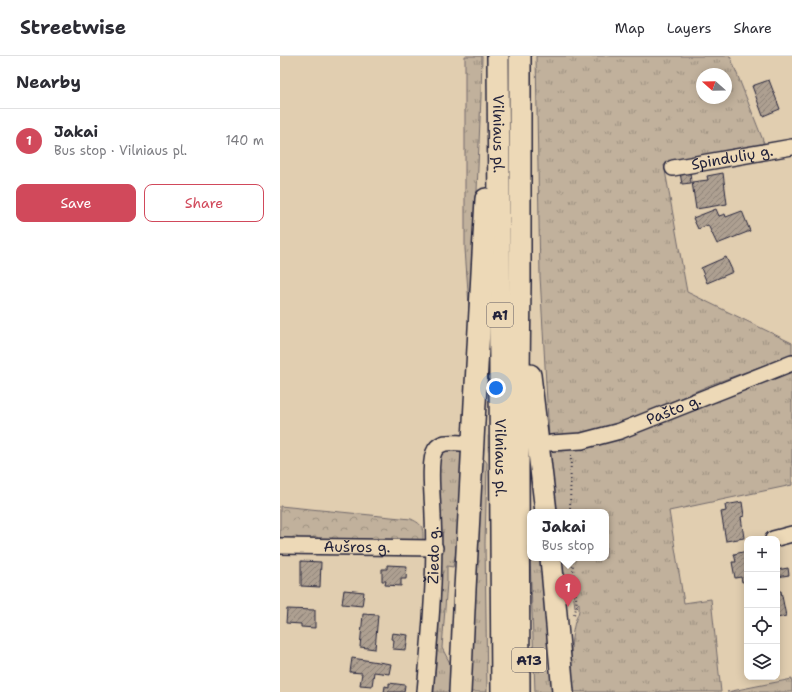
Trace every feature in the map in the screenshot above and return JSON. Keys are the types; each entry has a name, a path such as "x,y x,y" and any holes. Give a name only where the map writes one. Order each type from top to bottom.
{"highway":[{"name":"Vilniaus pl.","path":"519,692 518,468 520,56"},
{"name":"Vilniaus pl.","path":"498,66 502,692"},
{"path":"460,692 488,171 498,66"},
{"path":"520,283 546,509"},
{"name":"A13","path":"518,468 526,564 529,692"},
{"path":"551,561 563,692"}],"street":[{"name":"Spindulių g.","path":"673,168 792,147"},
{"name":"Pašto g.","path":"551,443 571,443 601,437 620,431 792,363"},
{"name":"Žiedo g.","path":"425,692 435,548 431,471 432,457 434,451 443,443 463,443"},
{"path":"780,537 792,534"},
{"name":"Aušros g.","path":"280,546 435,548"}],"path":[{"path":"570,509 571,443"},
{"path":"569,618 574,617 577,606 572,561"}],"green space":[{"path":"465,56 482,56 471,334 465,249"},
{"path":"536,56 730,56 766,148 664,165 687,292 792,343 792,355 710,385 628,421 560,439 549,438 540,276"},
{"path":"792,369 792,485 669,511 684,603 711,599 721,692 573,692 571,643 575,622 579,611 579,603 575,607 573,593 560,561 609,561 609,509 555,509 550,450 587,446"},
{"path":"465,447 459,538 453,567 447,566 442,648 452,667 451,692 434,692 440,543 436,463 444,448"},
{"path":"483,459 487,463 485,543 487,692 466,692 481,462"},
{"path":"280,506 411,519 421,525 423,542 280,540"},
{"path":"530,561 541,561 555,692 535,692"},
{"path":"792,679 792,692 727,692"}],"building":[{"path":"769,80 780,109 763,116 752,86"},
{"path":"690,171 691,183 682,184 680,173"},
{"path":"723,173 727,204 696,209 692,182 708,180 707,176"},
{"path":"716,209 719,216 725,214 726,217 742,211 750,231 717,244 708,225 698,229 693,218"},
{"path":"726,257 733,272 707,283 701,268"},
{"path":"742,502 744,516 741,517 744,538 726,541 721,512 726,511 725,505"},
{"path":"744,552 744,582 742,582 741,577 735,578 732,562 736,562 734,554"},
{"path":"301,561 321,562 320,587 301,586"},
{"path":"387,565 407,566 406,579 401,579 401,586 385,585 386,581 382,581 382,569 387,569"},
{"path":"788,568 789,575 780,576 780,569"},
{"path":"344,590 364,592 362,606 342,604"},
{"path":"780,591 781,591 786,616 780,617"},
{"path":"287,609 315,610 315,628 301,627 301,624 286,623"},
{"path":"363,614 378,615 375,649 360,647"},
{"path":"392,633 408,635 406,650 393,649 394,640 391,639"},
{"path":"352,658 391,664 389,674 374,672 372,686 360,685 362,673 350,672"},
{"path":"389,683 405,685 404,692 384,692 385,686 389,687"}],"tunnel":[{"path":"464,443 510,443"}],"place":[{"name":"Jakai","path":"568,607"}]}
